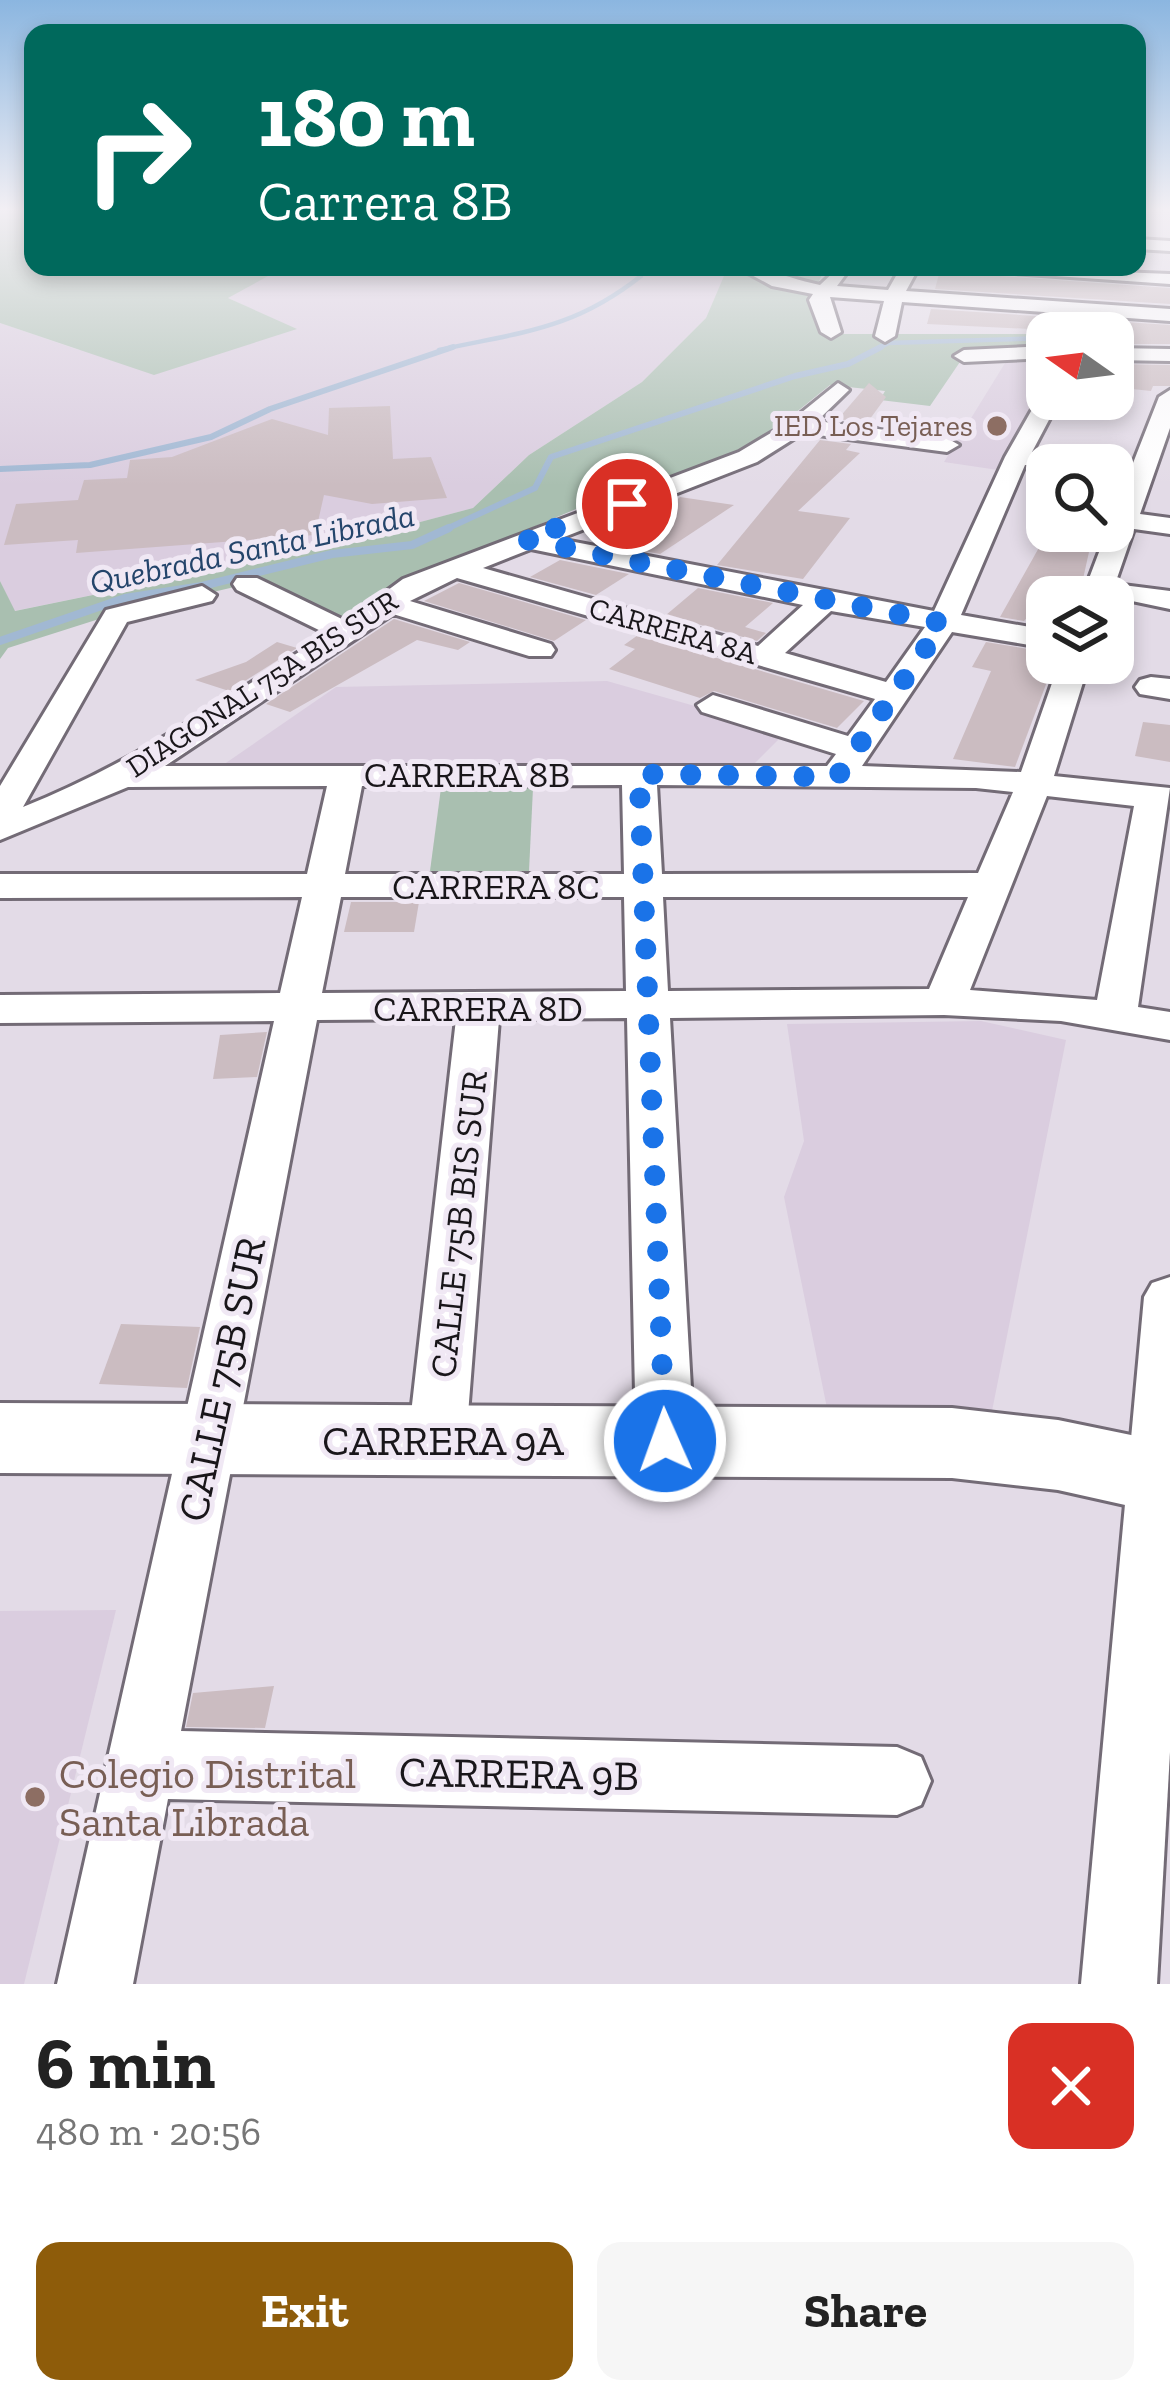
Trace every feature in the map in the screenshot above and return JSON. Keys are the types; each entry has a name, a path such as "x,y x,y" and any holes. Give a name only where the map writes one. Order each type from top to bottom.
{"street":[{"path":"818,301 831,332"},
{"path":"885,336 893,301"},
{"path":"961,301 1170,315"},
{"path":"964,356 1026,353"},
{"path":"1134,355 1170,356"},
{"path":"524,539 748,458 800,426 838,390"},
{"path":"1134,458 1170,397"},
{"path":"712,705 846,763 943,623 1037,420"},
{"path":"800,426 947,446"},
{"path":"1017,457 1026,458"},
{"path":"1134,473 1170,478"},
{"path":"1134,522 1170,526"},
{"path":"524,539 825,601 1026,636"},
{"name":"DIAGONAL 75A BIS SUR","path":"0,829 122,777 348,633 385,602 524,539"},
{"name":"CARRERA 8A","path":"454,568 892,694"},
{"path":"247,584 348,633"},
{"path":"0,815 116,616 202,595"},
{"path":"1134,597 1170,600"},
{"path":"763,657 825,601"},
{"path":"385,602 540,650"},
{"path":"944,1002 1035,782 1067,684"},
{"name":"CARRERA 8B","path":"122,777 639,774 846,763 1161,798"},
{"name":"CALLE 75B SUR","path":"95,1984 347,774"},
{"path":"639,774 665,1441"},
{"path":"1115,1016 1161,798"},
{"name":"CARRERA 8C","path":"0,886 993,885"},
{"name":"CARRERA 8D","path":"0,1009 648,1008 944,1002 1061,1007 1170,1026"},
{"name":"CALLE 75B BIS SUR","path":"437,1440 478,1008"},
{"path":"1119,1984 1162,1477 1170,1297"},
{"name":"CARRERA 9A","path":"0,1438 952,1443 1058,1455 1162,1477"},
{"name":"CARRERA 9B","path":"141,1764 897,1781"}],"shaded area":[{"path":"234,301 714,301 706,318 642,382 529,455 473,508 327,547 14,611 0,581 0,323 79,350 295,329"},
{"name":"IED Los Tejares","path":"1010,355 1026,357 1026,420 1031,420 1005,471 944,462"},
{"path":"607,681 786,732 753,765 220,767 336,687"},
{"path":"981,1021 1066,1040 991,1416 828,1413 784,1197 804,1141 787,1024"},
{"name":"Colegio Distrital Santa Librada","path":"116,1610 24,1984 0,1984 0,1611"}],"green space":[{"path":"0,301 234,301 297,329 154,375 0,323"},
{"path":"713,301 811,301 826,334 1026,334 1026,351 964,356 930,406 880,400 885,391 830,385 753,447 576,509 434,569 330,624 247,584 99,619 8,648 0,659 0,581 15,611 326,547 473,508 529,455 642,382 706,318"},
{"path":"441,788 533,788 529,871 430,871"}],"building":[{"path":"1117,301 1170,301 1170,304"},
{"path":"931,309 1026,315 1026,329 927,324"},
{"path":"1134,323 1170,325 1170,344 1134,344"},
{"path":"1134,364 1170,365 1170,386 1153,386 1151,391 1134,389"},
{"path":"869,383 886,397 867,423 838,419"},
{"path":"390,406 393,459 431,457 447,498 372,504 324,495 315,535 76,553 78,540 4,545 16,504 78,500 84,480 127,478 130,460 172,457 272,419 328,435 329,408"},
{"path":"820,440 851,444 846,450 860,453 798,511 850,518 803,579 717,565"},
{"path":"680,497 734,505 660,554 592,541 608,525 630,521 651,508 665,511"},
{"path":"1037,552 1089,552 1084,576 1026,576 1026,619 1000,617"},
{"path":"560,560 629,574 596,595 530,577"},
{"path":"459,583 586,620 554,641 424,601"},
{"path":"698,588 773,603 745,627 766,633 757,641 666,615"},
{"path":"394,619 470,642 458,650 417,640 290,712 266,704"},
{"path":"638,635 864,701 837,728 714,691 700,698 609,669 635,649 624,645"},
{"path":"277,642 297,648 229,691 195,680 246,662"},
{"path":"986,642 1026,649 1026,684 1046,684 1015,767 953,759 991,671 972,667"},
{"path":"1143,722 1170,725 1170,762 1135,756"},
{"path":"351,902 419,902 414,932 344,932"},
{"path":"267,1032 257,1077 213,1079 220,1035"},
{"path":"121,1324 200,1327 187,1388 99,1384"},
{"path":"274,1686 265,1728 186,1727 193,1693"}],"waterway":[{"path":"452,347 545,326 605,301"},
{"name":"Quebrada Santa Librada","path":"876,350 888,343 1026,339"},
{"path":"0,469 90,465 211,437 270,409 452,347"},
{"path":"439,350 452,347"},
{"name":"Quebrada Santa Librada","path":"442,531 535,488 551,457 795,376 848,364 881,347"},
{"name":"Quebrada Santa Librada","path":"0,641 125,598 202,586 332,554 412,545 449,528"}],"place":[{"name":"IED Los Tejares","path":"997,426"},
{"name":"Colegio Distrital Santa Librada","path":"35,1797"}],"route":[{"path":"627,504 524,539 943,623 837,777 639,774 665,1441"}]}
